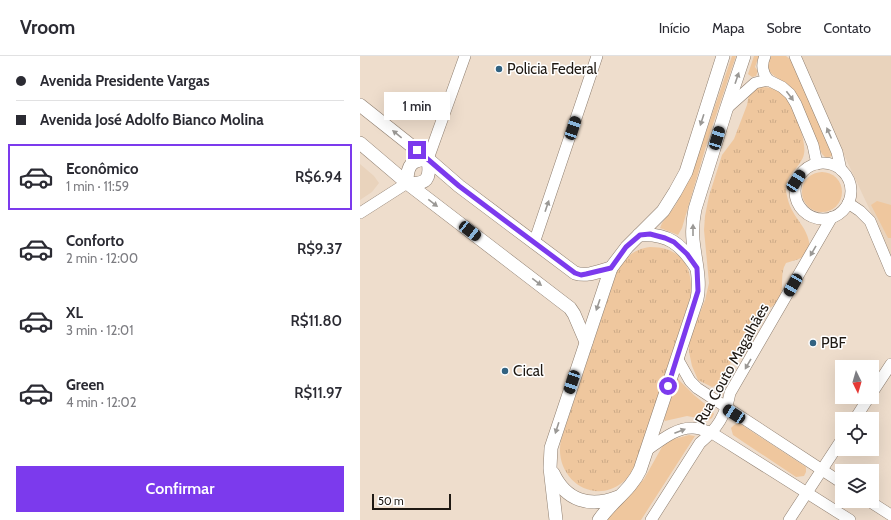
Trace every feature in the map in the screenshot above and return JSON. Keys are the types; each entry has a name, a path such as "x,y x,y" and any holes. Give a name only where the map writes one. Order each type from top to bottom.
{"main road":[{"path":"556,520 550,468 554,436 611,268 626,247 663,211 686,172 723,56"},
{"path":"599,520 604,512 637,477 698,291 692,224 695,209 744,56"},
{"path":"360,105 459,186 575,273 581,275 611,268"},
{"path":"360,143 407,183 570,308 586,342"},
{"path":"407,183 407,173 410,165 417,160 428,160"},
{"path":"407,183 420,184 427,179 430,171 428,160"},
{"path":"640,235 657,235 674,242 681,248 697,268"},
{"path":"550,468 560,485 576,498 591,503 598,503 619,497"}],"street":[{"path":"428,160 465,56"},
{"path":"534,243 597,56"},
{"path":"765,56 762,66 763,73 768,80 782,87 790,94 796,104 812,145 817,164"},
{"path":"795,56 837,152 841,170"},
{"path":"726,110 755,83 768,80"},
{"path":"826,163 834,165 841,170 850,186 851,195 848,204 839,214 832,218 814,218 806,214 796,199 794,190 796,181 802,173 808,167 826,163"},
{"path":"360,213 407,183"},
{"path":"848,204 860,211 870,221 891,272"},
{"name":"Rua Couto Magalhães","path":"651,520 700,443 712,433 727,409 730,394 832,218"},
{"path":"677,358 690,381 696,388 835,478"},
{"path":"879,382 891,364"},
{"path":"647,450 666,437 687,428 695,428 712,433 850,520"},
{"path":"789,520 835,450"},
{"path":"879,508 891,516"}],"shaded area":[{"path":"801,56 891,56 891,255 838,142"},
{"path":"360,164 374,176 379,183 372,192 360,200"}],"green space":[{"path":"732,56 736,56 709,136 682,228 678,235 660,228 675,206 691,176"},
{"path":"754,56 759,56 755,67 758,71 756,76 752,77 748,74"},
{"path":"771,56 786,56 791,60 832,156 826,158 822,154 796,94 788,85 768,70 768,61"},
{"path":"767,87 784,94 791,105 798,122 803,140 804,154 800,163 788,180 786,191 790,206 805,231 810,249 797,260 786,263 783,272 782,290 779,299 775,304 760,315 739,346 723,380 720,384 712,387 698,380 692,366 689,352 689,340 705,300 709,283 704,230 705,216 709,196 722,155 734,139 747,105 749,94 754,88"},
{"path":"826,172 833,175 839,181 842,192 841,200 833,209 826,212 818,212 811,209 803,200 802,188 805,181 814,173"},
{"path":"877,201 891,205 891,238 888,238 871,205"},
{"path":"650,247 670,250 683,260 690,275 691,295 636,465 625,480 611,489 599,491 588,489 577,484 569,476 563,466 560,453 561,440 618,268 632,254 640,249"},
{"path":"677,379 711,409 714,414 712,418 708,420 687,416 664,420"},
{"path":"739,423 806,467 804,476 796,477 733,435 731,428"},
{"path":"689,435 695,436 641,520 606,520 617,506 644,479 662,447 671,440"}],"place":[{"name":"Policia Federal","path":"499,69"},
{"name":"PBF","path":"813,343"},
{"name":"Cical","path":"505,371"}],"route":[{"path":"417,150 459,186 575,273 581,275 611,268 626,247 640,235 650,234 665,238 674,242 681,248 697,268 698,291 697,299 668,386"}]}
